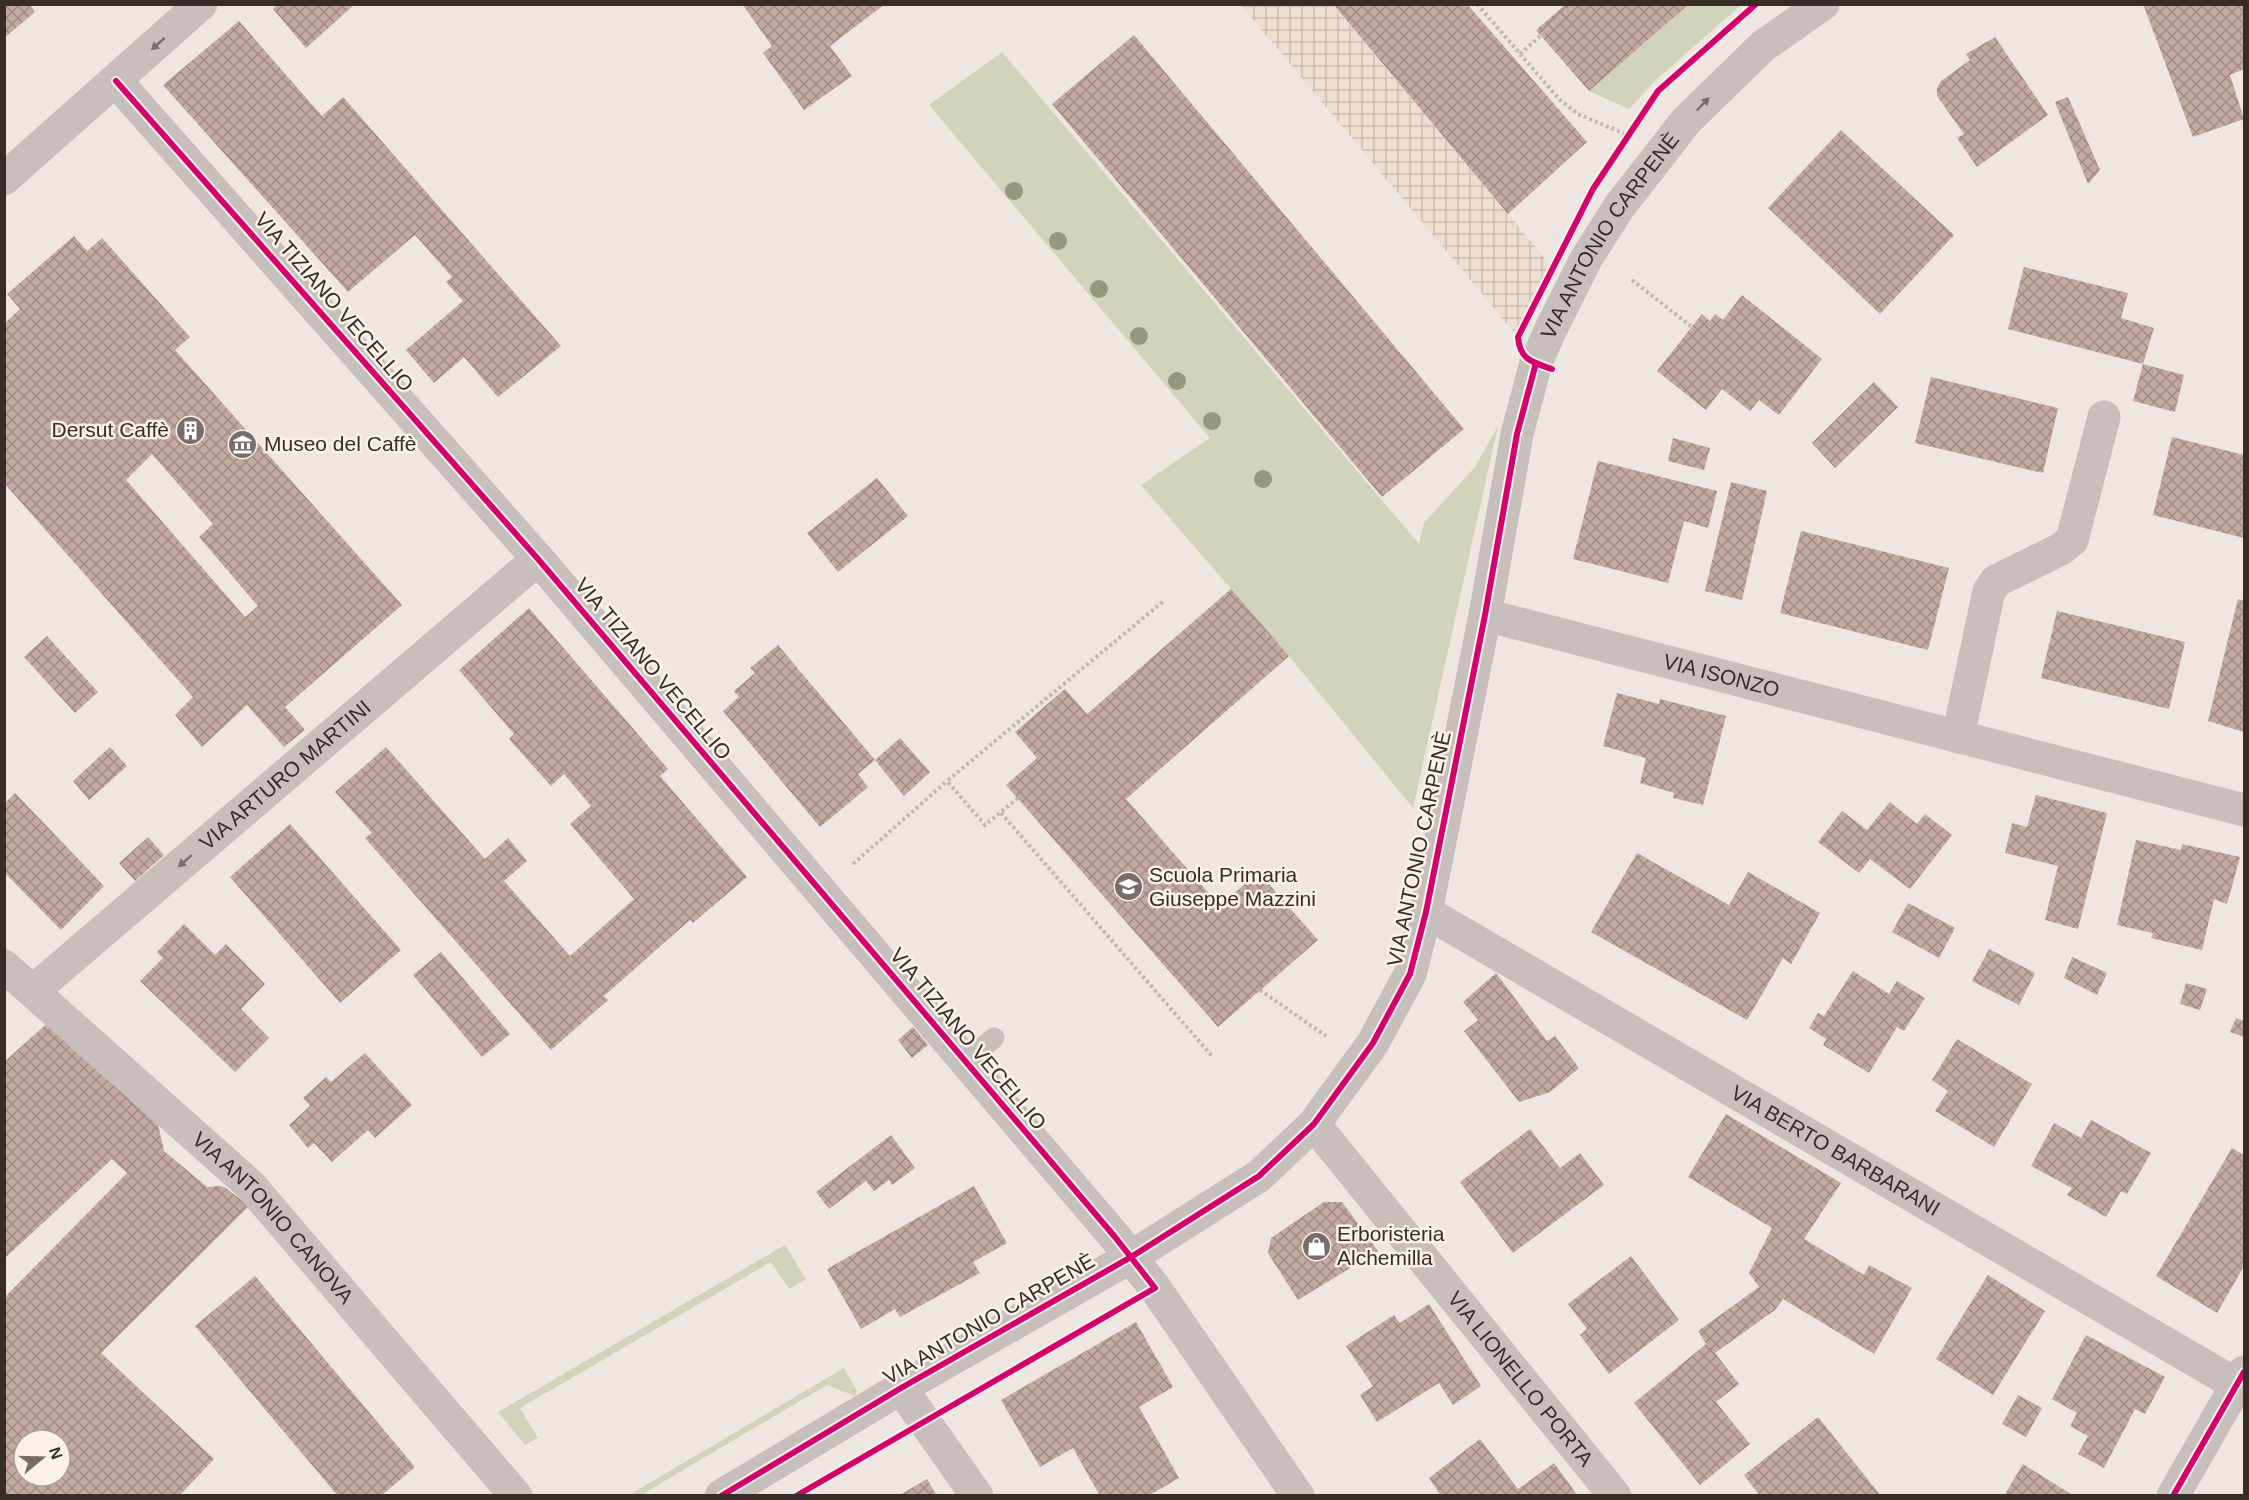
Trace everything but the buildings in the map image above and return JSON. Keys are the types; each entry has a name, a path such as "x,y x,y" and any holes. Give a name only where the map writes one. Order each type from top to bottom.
{"street":[{"path":"4,179 201,4"},
{"name":"VIA ANTONIO CARPENÈ","path":"721,1496 901,1388 1131,1257 1259,1176 1314,1124 1373,1043 1410,974 1426,912 1485,615 1517,434 1528,389 1549,333 1586,259 1619,207 1686,121 1763,46 1823,4"},
{"name":"VIA TIZIANO VECELLIO","path":"116,81 538,559 1131,1257 1155,1288 1298,1496"},
{"path":"1958,737 1989,591 1996,581 2061,549 2072,540 2104,417"},
{"name":"VIA ARTURO MARTINI","path":"33,991 538,559"},
{"name":"VIA ISONZO","path":"1485,615 2244,810"},
{"name":"VIA BERTO BARBARANI","path":"1426,912 2242,1382"},
{"name":"VIA ANTONIO CANOVA","path":"4,966 250,1185 516,1496"},
{"name":"VIA LIONELLO PORTA","path":"1314,1124 1615,1496"},
{"path":"2173,1496 2242,1382"},
{"path":"901,1388 977,1496"}],"lane":[{"path":"966,1061 994,1038"}],"path":[{"path":"1477,4 1560,100 1578,114 1628,136"},
{"path":"1520,54 1576,4"},
{"path":"1622,145 1634,127"},
{"path":"1632,280 1692,327"},
{"path":"847,868 947,781 1165,600"},
{"path":"947,781 985,825 1018,798"},
{"path":"1001,813 1212,1056"},
{"path":"1260,990 1332,1040"}],"green space":[{"path":"1689,4 1741,5 1656,80 1629,109 1589,91"},
{"path":"1002,52 1419,544 1424,523 1475,467 1498,426 1413,808 1289,656 1141,485 1210,438 929,105"},
{"path":"785,1245 806,1279 789,1289 771,1262 520,1408 538,1438 525,1445 498,1412"},
{"path":"844,1368 857,1391 855,1396 827,1385 646,1492 645,1495 629,1495"}],"shaded area":[{"path":"1241,5 1333,5 1519,227 1553,269 1518,337"}],"cycle path":[{"path":"1552,369 1528,359 1521,351 1518,337 1593,189 1658,91 1756,4"},
{"path":"116,81 538,559 1115,1237 1155,1288 796,1496"},
{"path":"721,1496 901,1388 1131,1257 1259,1176 1314,1124 1373,1043 1410,974 1426,912 1485,615 1517,434 1536,363"},
{"path":"2173,1496 2244,1372"}],"place":[{"name":"Dersut Caffè","path":"190,430"},
{"name":"Museo del Caffè","path":"243,444"},
{"name":"Scuola Primaria Giuseppe Mazzini","path":"1128,887"},
{"name":"Erboristeria Alchemilla","path":"1316,1246"}]}
